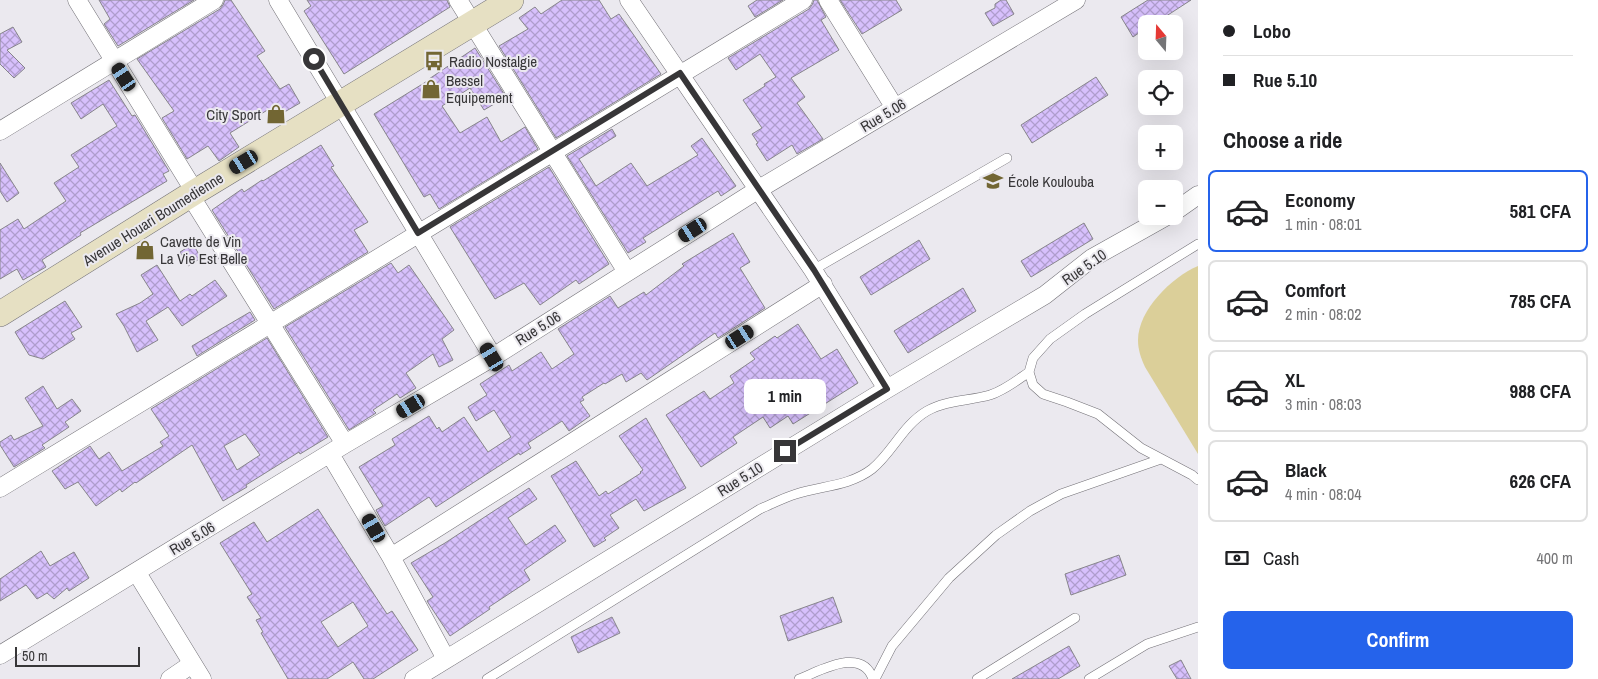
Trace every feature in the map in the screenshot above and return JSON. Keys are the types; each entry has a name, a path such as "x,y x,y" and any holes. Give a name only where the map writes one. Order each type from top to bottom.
{"main road":[{"name":"Avenue Houari Boumedienne","path":"0,314 193,193 511,0"}],"street":[{"path":"77,0 270,324 338,449 391,557 446,659"},
{"path":"0,131 214,0"},
{"path":"278,0 492,357"},
{"path":"458,0 628,272"},
{"path":"629,0 818,277 887,389"},
{"path":"0,488 802,0"},
{"path":"828,0 895,108"},
{"name":"Rue 5.06","path":"0,655 492,357 759,189 1076,0"},
{"path":"1183,206 1198,195"},
{"name":"Rue 5.10","path":"414,679 887,389 1045,295 1092,258 1151,225"},
{"path":"391,557 818,277"},
{"path":"137,572 202,679"},
{"path":"170,679 192,664"}],"lane":[{"path":"818,277 1007,158"},
{"path":"1198,244 1085,314 1050,339 1033,358 1029,372 1033,385 1043,394 1098,414 1141,448 1198,480"},
{"path":"486,679 760,509 796,494 855,479 872,469 910,425 925,412 941,405 990,394 1006,388 1029,372"},
{"path":"874,679 892,646 949,578 996,535 1030,511 1061,494 1161,459"},
{"path":"977,679 1075,618"},
{"path":"1089,679 1147,644 1198,627"},
{"path":"799,679 845,662 857,662 871,673 874,679"}],"shaded area":[{"path":"1198,266 1198,454 1145,367 1140,354 1138,340 1144,317 1158,296 1178,278"}],"building":[{"path":"99,0 194,0 118,46 104,24 110,19"},
{"path":"225,0 231,0 265,51 257,56 280,89 289,84 300,103 274,118 269,109 230,133 239,147 219,161 208,146 187,159 162,118 174,111 137,59 220,9"},
{"path":"307,0 447,0 450,7 344,74 304,11 311,6"},
{"path":"562,0 599,0 611,19 619,14 661,74 556,138 499,46 528,29 519,18 535,7 541,14"},
{"path":"757,0 783,0 755,17 748,6"},
{"path":"814,0 817,0 826,17 821,20 839,50 791,78 805,97 797,103 823,139 797,154 792,145 767,161 752,134 762,128 743,100 776,77 760,54 736,70 728,58 809,9"},
{"path":"840,0 896,0 902,10 862,34"},
{"path":"1001,0 1006,0 1014,14 993,26 985,13 995,8 995,4"},
{"path":"1148,0 1191,0 1168,15 1138,15 1138,34 1133,37 1121,17"},
{"path":"13,27 22,42 7,50 25,68 14,78 0,64 0,34"},
{"path":"475,48 506,97 484,110 470,88 442,106 460,133 487,117 501,142 525,127 538,149 439,209 430,194 424,197 374,114 429,80"},
{"path":"1096,77 1108,95 1032,143 1021,125"},
{"path":"109,80 132,116 135,115 169,171 163,174 167,181 80,233 81,235 42,260 46,267 23,280 17,269 0,279 0,230 18,219 24,229 66,201 54,183 79,167 71,155 117,126 103,104 81,119 71,103"},
{"path":"612,129 616,136 579,159 596,186 631,163 647,186 698,155 691,146 702,138 736,186 721,196 718,191 643,238 646,242 628,253 567,156"},
{"path":"321,145 334,166 331,167 368,222 354,230 368,252 274,309 212,210 242,189 244,192"},
{"path":"0,163 19,193 7,202 0,191"},
{"path":"549,167 609,264 579,284 576,280 540,305 524,283 495,299 450,227"},
{"path":"1084,223 1093,239 1031,277 1021,261"},
{"path":"733,233 750,262 740,268 765,308 718,338 715,333 647,380 641,373 626,382 622,374 604,383 582,397 584,400 580,402 590,416 569,431 562,421 528,443 531,448 520,455 519,453 436,507 429,497 385,526 376,510 383,506 359,467 395,445 392,439 429,416 437,429 439,427 442,432 464,417 488,452 511,437 494,410 476,421 468,407 487,395 480,384 509,365 512,371 541,352 552,369 574,354 558,329 610,296 618,308 644,292 646,295 684,266 682,264"},
{"path":"919,240 930,259 871,295 860,277"},
{"path":"193,244 201,258 188,266 180,252"},
{"path":"391,263 398,273 409,265 454,330 442,339 453,360 439,367 433,354 406,373 416,388 400,398 397,394 373,410 376,413 349,430 285,327"},
{"path":"157,265 180,301 190,294 192,296 215,280 227,296 182,326 168,307 146,321 158,340 137,352 116,314 140,303 153,294 141,275"},
{"path":"963,288 976,311 908,353 894,331"},
{"path":"65,301 82,327 71,333 75,339 43,359 29,355 15,332"},
{"path":"250,312 255,320 197,356 192,346"},
{"path":"798,324 821,359 837,349 858,383 793,424 788,416 770,428 763,417 733,437 737,443 701,467 666,415 704,391 710,399 734,383 730,376 755,359 750,353 775,336 777,338"},
{"path":"267,338 328,437 300,454 299,452 223,501 192,445 122,492 120,489 96,506 78,482 65,489 52,471 90,446 99,459 109,452 122,471 163,446 160,442 169,436 151,409","holes":["245,434 260,455 237,470 224,446"]},
{"path":"43,386 57,409 72,399 81,411 65,422 69,427 42,445 45,448 14,467 0,442 11,435 14,440 43,426 25,398"},
{"path":"646,418 686,488 644,511 636,499 610,515 619,528 604,538 606,540 594,547 551,476 576,461 599,496 606,491 608,494 643,470 619,436"},
{"path":"529,488 537,499 508,518 526,545 555,525 566,541 524,570 530,580 450,636 427,601 433,597 411,563"},
{"path":"318,509 387,614 392,611 418,650 373,679 364,679 353,662 327,679 288,679 261,633 263,632 256,620 261,618 247,597 252,594 220,543 254,522 267,542","holes":["353,602 368,626 338,647 321,622"]},
{"path":"41,551 50,566 74,552 89,578 69,591 67,588 54,599 47,593 37,599 26,585 0,601 0,579"},
{"path":"1119,555 1126,575 1071,595 1065,574"},
{"path":"833,597 842,622 788,641 780,616"},
{"path":"612,617 620,633 578,653 571,637"},
{"path":"1069,646 1080,666 1058,679 1012,679"},
{"path":"1181,660 1191,679 1177,679 1169,666"}],"place":[{"name":"Radio Nostalgie","path":"434,61"},
{"name":"Bessel Equipement","path":"431,89"},
{"name":"City Sport","path":"276,114"},
{"name":"École Koulouba","path":"993,181"},
{"name":"Cavette de Vin La Vie Est Belle","path":"145,250"}],"route":[{"path":"314,59 418,233 680,73 814,270 887,389 785,451"}]}
